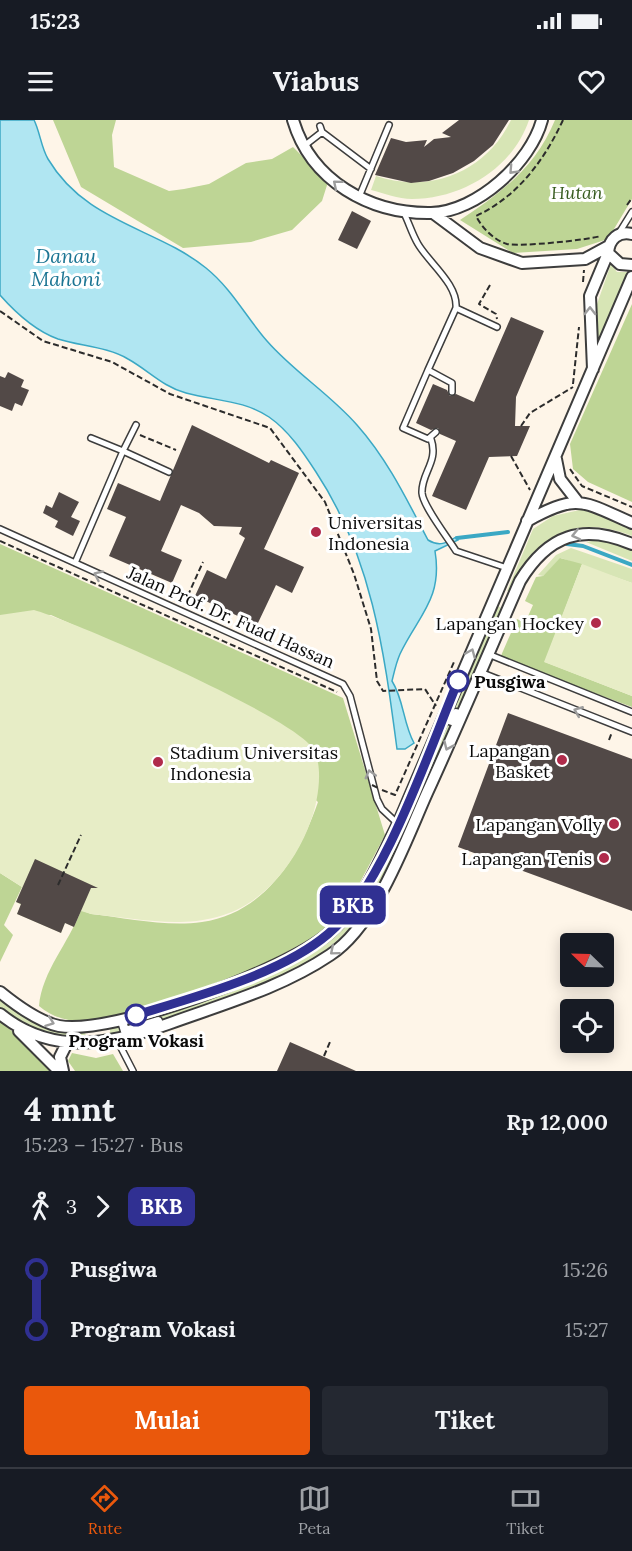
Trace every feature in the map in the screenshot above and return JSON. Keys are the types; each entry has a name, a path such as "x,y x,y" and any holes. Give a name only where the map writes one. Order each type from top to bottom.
{"street":[{"path":"292,120 303,147 319,168 341,188 358,198 386,209 434,213 474,200 507,176 532,143 542,120"},
{"path":"434,213 480,248 522,263 585,259 607,245 618,234 632,234"},
{"path":"607,245 620,264 632,265"},
{"path":"593,370 590,296 607,245"},
{"path":"0,992 58,1026 122,1020 240,981 301,951 328,934 368,885 398,824 632,277"},
{"path":"556,456 556,469 560,479 577,501 632,523"},
{"path":"527,521 558,506 577,501"},
{"path":"11,1023 34,1035 68,1043 116,1038 159,1027 274,985 332,954 378,901 520,581 530,565 552,545 574,535 598,533 632,544"},
{"path":"443,718 452,721 456,712 462,715"},
{"path":"0,1014 61,1071"},
{"path":"122,1020 124,1031 158,1021 159,1027"},
{"path":"61,1071 60,1057 68,1043"}],"lane":[{"path":"358,198 389,126"},
{"path":"303,147 321,129 370,170"},
{"path":"404,211 417,242 451,289 456,309 404,428 431,439 435,451 422,493 453,546 462,555 507,568"},
{"path":"618,234 632,212"},
{"path":"456,309 496,326"},
{"path":"428,370 452,383 452,392"},
{"path":"75,563 136,424"},
{"path":"431,439 436,432"},
{"path":"91,438 169,472"},
{"name":"Jalan Prof. Dr. Fuad Hassan","path":"0,529 181,612 310,667 343,684 350,696 377,799 382,809 398,824"},
{"path":"488,654 632,712"},
{"path":"480,672 632,732"},
{"path":"116,1038 133,1071"}],"path":[{"path":"563,120 543,161 530,176 486,211 476,216 495,238 508,244 586,240 607,245"},
{"path":"583,282 585,259"},
{"path":"490,285 479,304 496,314 496,326"},
{"path":"0,311 42,341 112,362 170,394 270,428 325,502 354,574 371,629 377,681 383,691 425,689 443,718"},
{"path":"570,394 573,387 580,316"},
{"path":"521,426 530,413 573,387 588,383"},
{"path":"132,432 176,450"},
{"path":"510,456 531,491 535,480"},
{"path":"570,468 582,486 632,507"},
{"path":"0,541 341,694"},
{"path":"181,612 203,562"},
{"path":"372,785 395,795 454,661"},
{"path":"58,885 81,835"},
{"path":"324,1056 330,1042"}],"green space":[{"path":"53,120 116,120 112,135 114,167 169,191 209,184 246,163 272,159 293,147 328,182 322,201 292,230 251,242 183,248 81,187"},
{"path":"511,120 529,120 511,153 483,178 467,187 431,198 412,199 371,190 376,176 397,181 417,182 436,180 455,174 472,165 487,153"},
{"name":"Hutan","path":"555,120 632,120 632,199 608,239 577,249 513,253 460,220 516,178 538,152"},
{"path":"611,264 617,272 631,272 594,356 596,307"},
{"path":"632,304 632,502 588,482 573,469 570,444"},
{"path":"584,509 632,529 632,536 610,529 591,527 574,529 559,535 546,544 534,557 512,591 507,591 533,529 553,516"},
{"path":"586,542 613,542 632,549 632,561"},
{"path":"0,544 343,698 385,835 347,907 333,923 316,936 230,982 143,1012 141,1006 127,1010 128,1016 82,1022 60,1018 39,1006 50,969 81,910 91,914 175,923 202,922 224,917 261,895 290,862 301,843 318,802 154,661 51,615 0,615"},
{"path":"571,548 632,569 632,583 561,558 543,576 538,575 556,555"},
{"path":"560,558 582,564 545,662 632,696 632,707 500,658 517,619 525,623 533,605 525,601 536,577 543,576"},
{"name":"Lapangan Hockey","path":"582,564 632,583 632,696 544,662"},
{"path":"498,606 503,609 412,815 409,812"},
{"name":"Stadium Universitas Indonesia","path":"34,610 93,632 183,672 268,716 298,735 313,749 319,774 314,812 295,855 271,885 251,901 230,912 209,919 186,922 139,920 81,911 74,927 65,923 61,933 17,914 21,905 16,902 22,887 0,873 0,615"},
{"path":"391,851 395,851 395,855 365,908 351,927 319,955 264,986 234,998 171,1019 112,1035 110,1033 110,1029 152,1018 239,989 325,945 339,932 372,889"},
{"path":"0,873 22,887 4,925 13,935 0,962"},
{"path":"0,999 30,1019 61,1030 85,1032 86,1038 50,1034 30,1027 0,1007"},
{"path":"0,1021 34,1050 53,1071 0,1071"},
{"path":"72,1053 96,1058 113,1054 123,1071 75,1071 68,1061"}],"water":[{"name":"Danau Mahoni","path":"0,120 34,120 48,159 64,180 82,197 101,211 186,254 215,276 259,332 300,373 335,403 368,438 396,481 428,540 439,544 456,537 458,540 435,551 437,568 432,595 400,654 394,671 392,681 414,743 405,749 397,749 387,676 373,606 363,571 335,504 316,472 289,435 269,417 250,407 178,390 120,355 50,336 26,320 0,295"}],"building":[{"path":"459,120 509,120 493,145 474,161 453,173 429,181 411,183 375,175 391,138 406,142 427,140 424,147 434,139 451,137 442,133"},
{"path":"352,211 371,221 357,249 338,240"},
{"path":"511,317 544,331 516,397 515,426 530,426 517,456 489,457 466,510 432,496 456,441 440,434 438,428 431,430 416,423 433,384 447,390 450,396 456,394 474,402"},
{"path":"8,372 24,380 21,387 29,390 22,406 15,403 12,411 0,406 0,376 5,378"},
{"path":"192,425 269,463 271,460 299,473 264,549 304,567 292,593 276,585 257,625 195,596 207,570 226,579 245,538 239,534 242,527 214,526 199,513 181,505 161,551 182,560 172,583 109,556 126,517 107,509 118,483 160,501"},
{"path":"59,492 79,502 71,517 80,521 73,536 55,527 58,521 43,513 46,505 52,508"},
{"path":"508,713 632,759 632,911 458,847"},
{"path":"35,859 98,888 91,888 74,927 65,923 61,933 17,914 21,904 16,902"},
{"path":"290,1042 356,1071 277,1071"}],"waterway":[{"path":"457,538 508,532"},
{"path":"567,544 583,546 632,565"}],"bus line":[{"name":"BKB","path":"136,1015 240,981 298,953 328,934 346,915 368,885 398,824 458,681"}],"place":[{"name":"Universitas Indonesia","path":"316,532"},
{"name":"Lapangan Hockey","path":"596,623"},
{"name":"Pusgiwa","path":"458,681"},
{"name":"Lapangan Basket","path":"562,760"},
{"name":"Stadium Universitas Indonesia","path":"158,762"},
{"name":"Lapangan Volly","path":"614,824"},
{"name":"Lapangan Tenis","path":"604,858"},
{"name":"Program Vokasi","path":"136,1015"}]}
